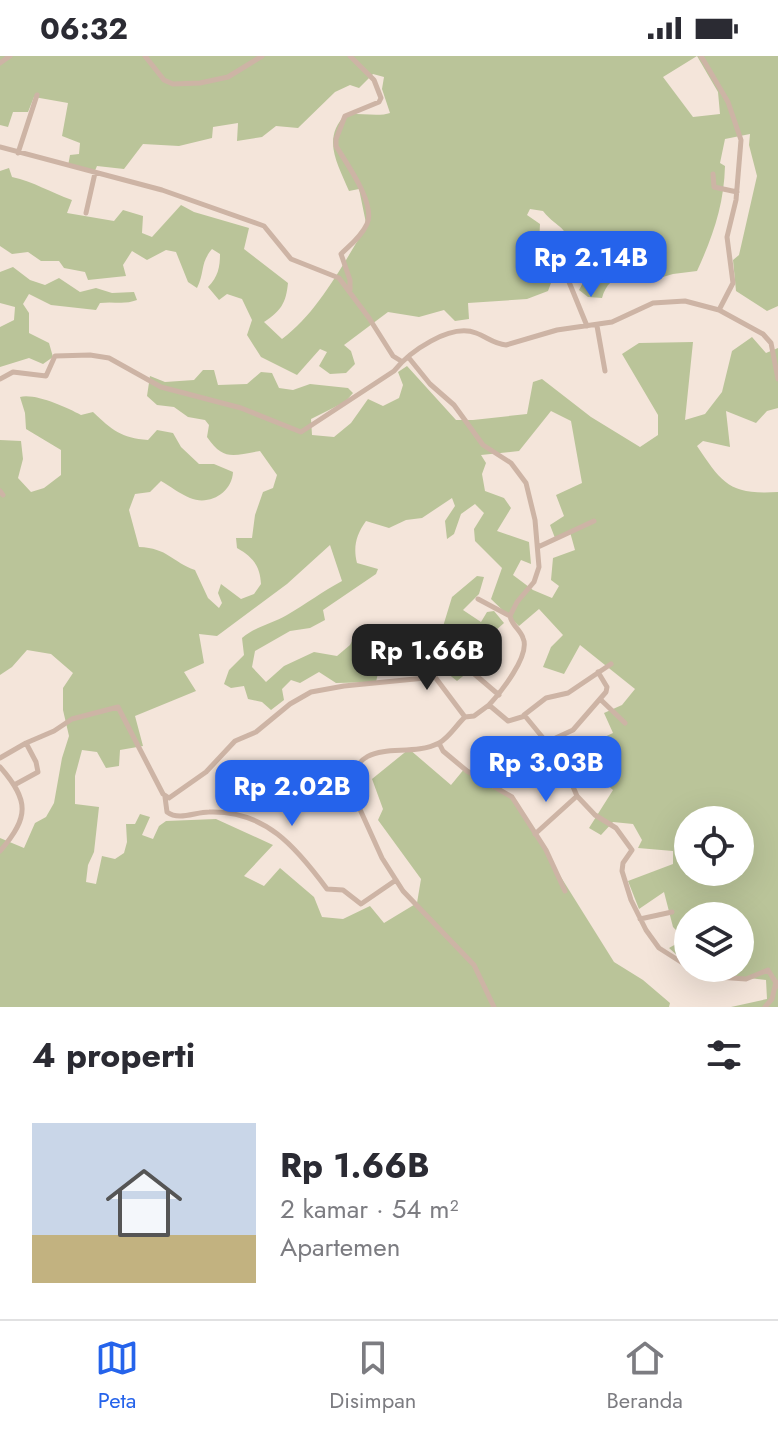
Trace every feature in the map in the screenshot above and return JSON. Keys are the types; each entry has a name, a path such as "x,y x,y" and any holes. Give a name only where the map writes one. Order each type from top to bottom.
{"street":[{"path":"0,63 10,56"},
{"path":"145,56 164,80 173,84 200,83 228,77 262,56"},
{"path":"350,56 374,80 381,98 379,102 347,114 336,139 336,146 361,188 369,212 367,225 341,254 350,280 350,291"},
{"path":"701,56 728,102 740,135 737,192 727,237 733,283 719,310"},
{"path":"18,153 37,95"},
{"path":"0,147 162,190 206,208 260,224 271,232 291,259 337,276 390,352 401,361"},
{"path":"86,213 95,173"},
{"path":"713,174 714,187 737,192"},
{"path":"569,282 587,326"},
{"path":"0,379 13,372 46,376 55,356 103,357 161,387 241,408 301,432 394,371 401,361 428,342 460,332 478,333 502,345 557,330 612,322 645,306 685,301 719,310 763,334 771,343 778,379"},
{"path":"597,326 605,371"},
{"path":"409,358 430,384 454,405 483,445 511,463 521,474 532,503 539,567 537,576 510,616"},
{"path":"538,547 594,521"},
{"path":"478,599 510,616 524,639 525,646 512,677 489,705 474,716 465,717 439,743 419,749 393,749 374,754 359,765 347,787 396,880 410,900 474,965 494,1007"},
{"path":"489,705 508,721 523,716 546,698 568,693 611,664"},
{"path":"472,672 499,695"},
{"path":"547,742 573,730 600,699 607,687 598,672"},
{"path":"165,797 172,797 183,790 206,772 232,743 256,732 290,704 311,692 435,677 465,717"},
{"path":"600,699 625,723"},
{"path":"0,758 72,719 118,707 165,797 167,812 174,816 220,812 242,814 262,822 310,866 327,889 343,890 361,904 396,880"},
{"path":"523,716 562,761 577,796 595,815 616,828 632,850 623,863 622,871 640,919 659,948 698,975 746,979 768,970 777,983 772,999 765,1007"},
{"path":"16,784 38,772 26,743"},
{"path":"439,743 443,751 467,771 511,795 565,891"},
{"path":"0,767 16,784 22,820 0,851"},
{"path":"535,834 577,796"},
{"path":"640,919 672,912"}],"green space":[{"path":"0,56 697,56 778,56 778,306 767,311 736,291 733,260 739,255 757,176 749,145 750,134 725,139 720,163 725,166 720,207 697,271 642,283 626,275 611,282 602,298 588,297 579,290 587,275 593,274 596,265 587,251 569,253 562,228 543,211 530,209 527,215 540,224 538,263 551,283 548,291 527,299 468,303 469,319 455,321 444,310 419,317 388,312 344,345 351,351 355,364 346,373 330,374 319,366 327,352 320,349 297,375 261,357 247,335 252,320 242,299 227,294 219,300 208,287 220,263 220,254 212,249 197,288 188,282 176,252 166,250 147,260 132,251 123,265 126,276 88,280 85,272 64,268 59,261 41,261 28,252 12,254 0,246 0,171 9,168 12,177 72,200 67,213 114,221 123,210 143,216 142,233 152,237 181,205 194,212 249,228 244,249 288,283 282,306 264,322 282,339 317,303 363,232 366,223 359,189 349,191 334,152 334,133 346,114 390,113 382,89 384,77 373,74 359,88 350,85 335,92 298,128 276,126 262,137 237,141 238,123 213,127 212,138 179,146 143,144 124,169 97,166 94,173 68,166 70,155 79,154 80,143 62,136 68,103 34,97 28,112 13,112 8,127 0,125","holes":["697,56 718,92 720,114 693,117 663,77"]},
{"path":"13,267 30,280 45,285 59,278 80,292 96,288 112,293 134,292 137,300 100,303 96,310 51,305 29,294 23,304 29,313 29,333 49,343 53,357 43,364 29,358 0,367 0,327 14,320 15,307 0,303 0,272"},
{"path":"752,337 766,353 778,348 778,408 767,411 756,423 726,411 730,447 703,441 697,446 728,484 748,491 778,492 778,1007 731,1007 767,999 766,980 754,979 754,902 674,902 674,928 664,892 639,909 628,881 673,864 673,851 638,848 642,840 633,824 613,822 601,835 589,828 613,790 570,753 613,733 604,713 622,705 635,689 580,645 564,674 543,667 551,647 563,635 539,609 519,626 491,599 502,568 475,541 474,529 484,513 475,504 461,514 454,534 447,539 445,521 455,506 452,498 422,518 406,520 389,528 366,521 356,541 357,563 378,569 376,574 323,610 325,620 310,628 290,631 255,651 252,667 266,682 284,666 314,652 337,656 350,645 355,635 372,636 379,654 394,647 403,651 434,641 441,633 452,597 477,576 484,577 479,594 463,610 481,622 487,612 494,611 504,623 459,663 468,672 457,681 427,657 379,669 376,682 336,683 319,672 300,683 291,680 282,689 284,700 271,710 262,702 248,699 244,686 231,688 224,684 229,670 244,655 242,638 342,581 330,545 287,584 217,636 199,634 204,663 184,672 196,691 135,716 143,746 120,750 119,766 106,768 97,752 82,750 75,776 75,804 99,807 94,852 88,865 86,882 96,884 102,856 115,859 124,853 126,824 135,824 140,814 150,817 142,835 153,839 159,826 166,821 216,819 273,845 244,876 264,886 280,868 314,897 322,917 343,919 370,906 384,923 417,903 421,879 378,820 383,809 372,779 409,749 451,785 465,768 489,787 509,794 614,962 643,980 670,1003 669,1007 0,1007 0,838 24,848 35,823 46,817 54,803 69,736 63,710 63,688 73,673 51,654 27,650 0,675 0,440 21,441 23,459 18,478 31,492 44,488 61,475 61,450 26,429 20,397 42,399 81,415 93,412 112,428 131,437 148,440 157,430 173,433 181,447 199,464 214,464 233,472 229,486 212,499 190,498 161,481 150,492 135,494 129,510 139,547 163,553 195,570 208,598 219,608 222,603 218,593 221,584 241,599 254,594 261,584 257,567 237,548 236,538 252,538 255,515 263,492 273,488 277,475 260,451 236,455 224,453 207,437 209,425 205,420 188,417 174,407 157,405 147,396 150,376 165,382 194,380 203,370 214,370 218,385 247,384 261,372 272,373 279,388 293,390 310,384 348,388 353,393 345,402 311,419 312,435 334,437 351,423 368,399 383,406 399,398 403,385 398,372 407,366 456,420 527,414 533,382 542,379 591,417 640,447 658,435 658,415 622,354 639,343 693,342 685,420 705,414 722,392 732,351","holes":["551,411 571,421 582,483 556,495 564,516 550,525 555,538 570,532 575,550 553,558 551,580 559,586 552,598 533,590 513,575 521,560 531,564 529,542 497,531 511,508 504,498 485,491 482,474 486,463 481,455 519,451"]}]}
